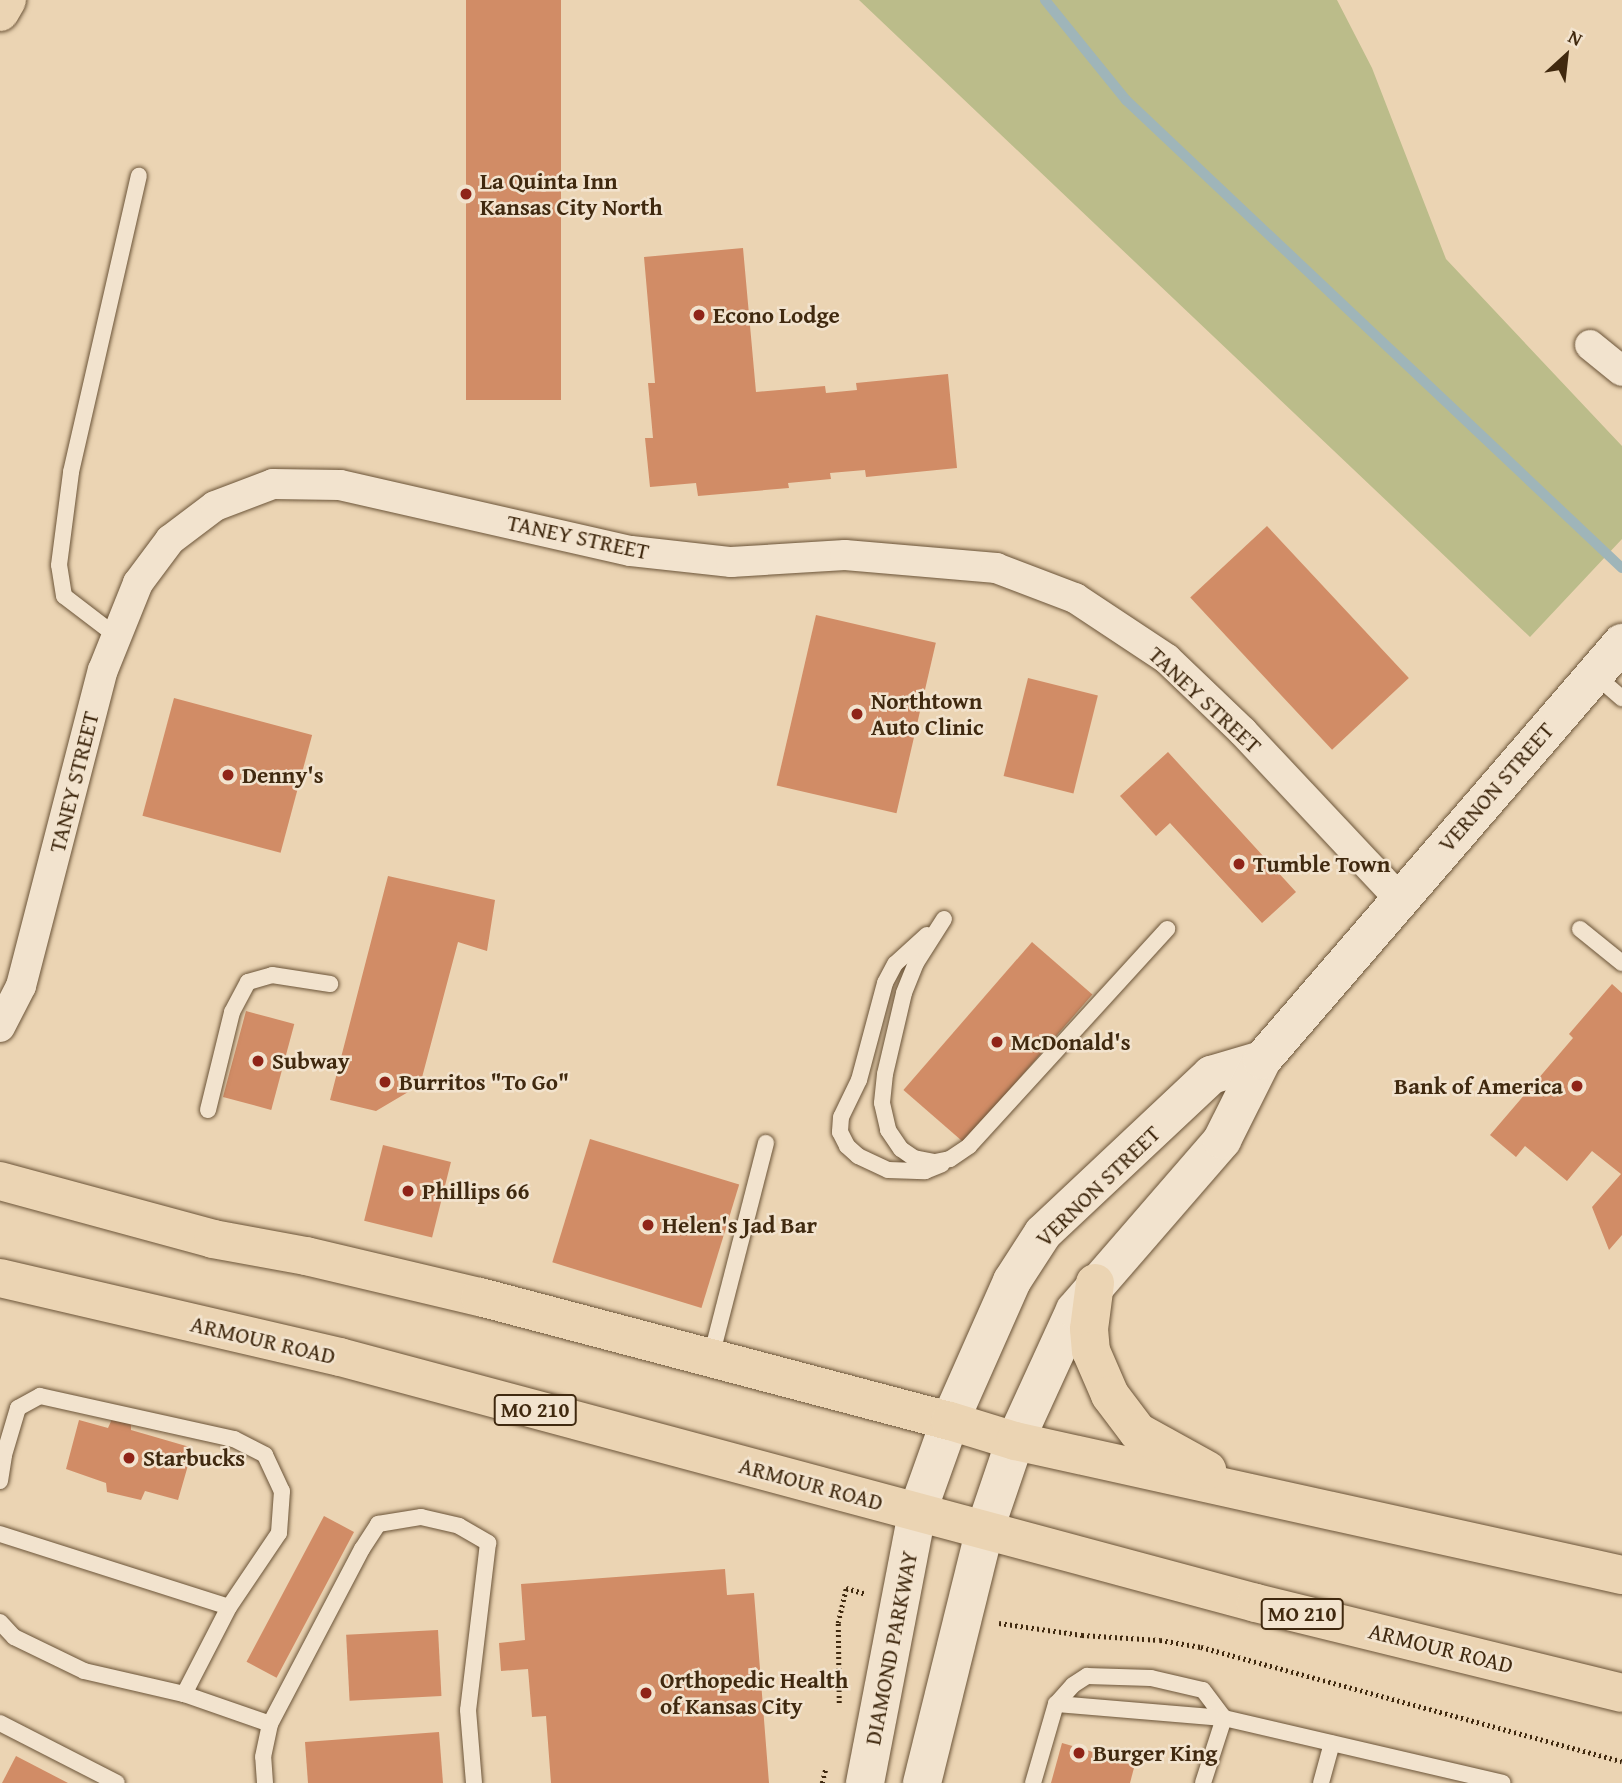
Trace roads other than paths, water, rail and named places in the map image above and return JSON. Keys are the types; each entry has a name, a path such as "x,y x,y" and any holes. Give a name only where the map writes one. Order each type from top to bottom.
{"highway":[{"path":"0,12 7,0"},
{"path":"0,1181 213,1239 306,1256 481,1297 950,1421 1015,1441 1622,1575"},
{"name":"ARMOUR ROAD","path":"0,1278 340,1357 1256,1603 1622,1693"},
{"path":"1095,1283 1089,1329 1091,1351 1111,1395 1138,1432 1259,1496"}],"main road":[{"name":"VERNON STREET","path":"985,1529 1015,1441 1075,1310 1095,1283 1222,1140 1262,1060 1400,899 1610,669"},
{"name":"VERNON STREET","path":"917,1513 950,1421 993,1318 1012,1281 1043,1233 1211,1075 1262,1060"},
{"name":"DIAMOND PARKWAY","path":"865,1783 917,1513"},
{"path":"922,1783 985,1529"}],"street":[{"path":"1590,345 1622,371"},
{"name":"TANEY STREET","path":"0,1027 21,986 31,954 77,766 115,635 138,583 170,540 215,506 273,484 340,485 656,554 730,562 845,555 996,568 1075,598 1167,659 1243,732 1400,899"}],"lane":[{"path":"115,635 64,596 59,565 71,471 139,176"},
{"path":"950,1160 935,1162 914,1158 901,1149 888,1130 882,1103 885,1074 904,993 916,963 944,919 895,964 885,983 859,1080 841,1116 840,1132 847,1146 858,1156 888,1170 925,1171 950,1160 969,1146 1167,929"},
{"path":"1580,929 1622,963"},
{"path":"208,1110 232,1012 248,982 272,975 330,984"},
{"path":"711,1358 766,1143"},
{"path":"0,1481 4,1455 18,1408 40,1395 234,1439 265,1455 282,1491 279,1533 229,1607 184,1694"},
{"path":"265,1783 263,1757 270,1724 378,1524 421,1517 459,1527 488,1543 468,1710 474,1783"},
{"path":"0,1534 229,1607"},
{"path":"0,1622 14,1637 84,1671 184,1694 270,1724"},
{"path":"1033,1783 1056,1704 1073,1685 1087,1676 1151,1678 1203,1690 1224,1718"},
{"path":"1056,1704 1224,1718 1332,1743 1440,1776 1503,1783"},
{"path":"1203,1783 1224,1718"},
{"path":"0,1723 117,1783"},
{"path":"1321,1783 1332,1743"}],"waterway":[{"path":"1045,0 1126,100 1622,568"}],"place":[{"name":"La Quinta Inn Kansas City North","path":"466,194"},
{"name":"Econo Lodge","path":"699,315"},
{"name":"Northtown Auto Clinic","path":"857,714"},
{"name":"Denny's","path":"228,775"},
{"name":"Tumble Town","path":"1239,864"},
{"name":"McDonald's","path":"997,1042"},
{"name":"Subway","path":"258,1061"},
{"name":"Burritos \"To Go\"","path":"385,1082"},
{"name":"Bank of America","path":"1577,1086"},
{"name":"Phillips 66","path":"408,1191"},
{"name":"Helen's Jad Bar","path":"648,1225"},
{"name":"Starbucks","path":"129,1458"},
{"name":"Orthopedic Health of Kansas City","path":"646,1693"},
{"name":"Burger King","path":"1079,1753"}]}
